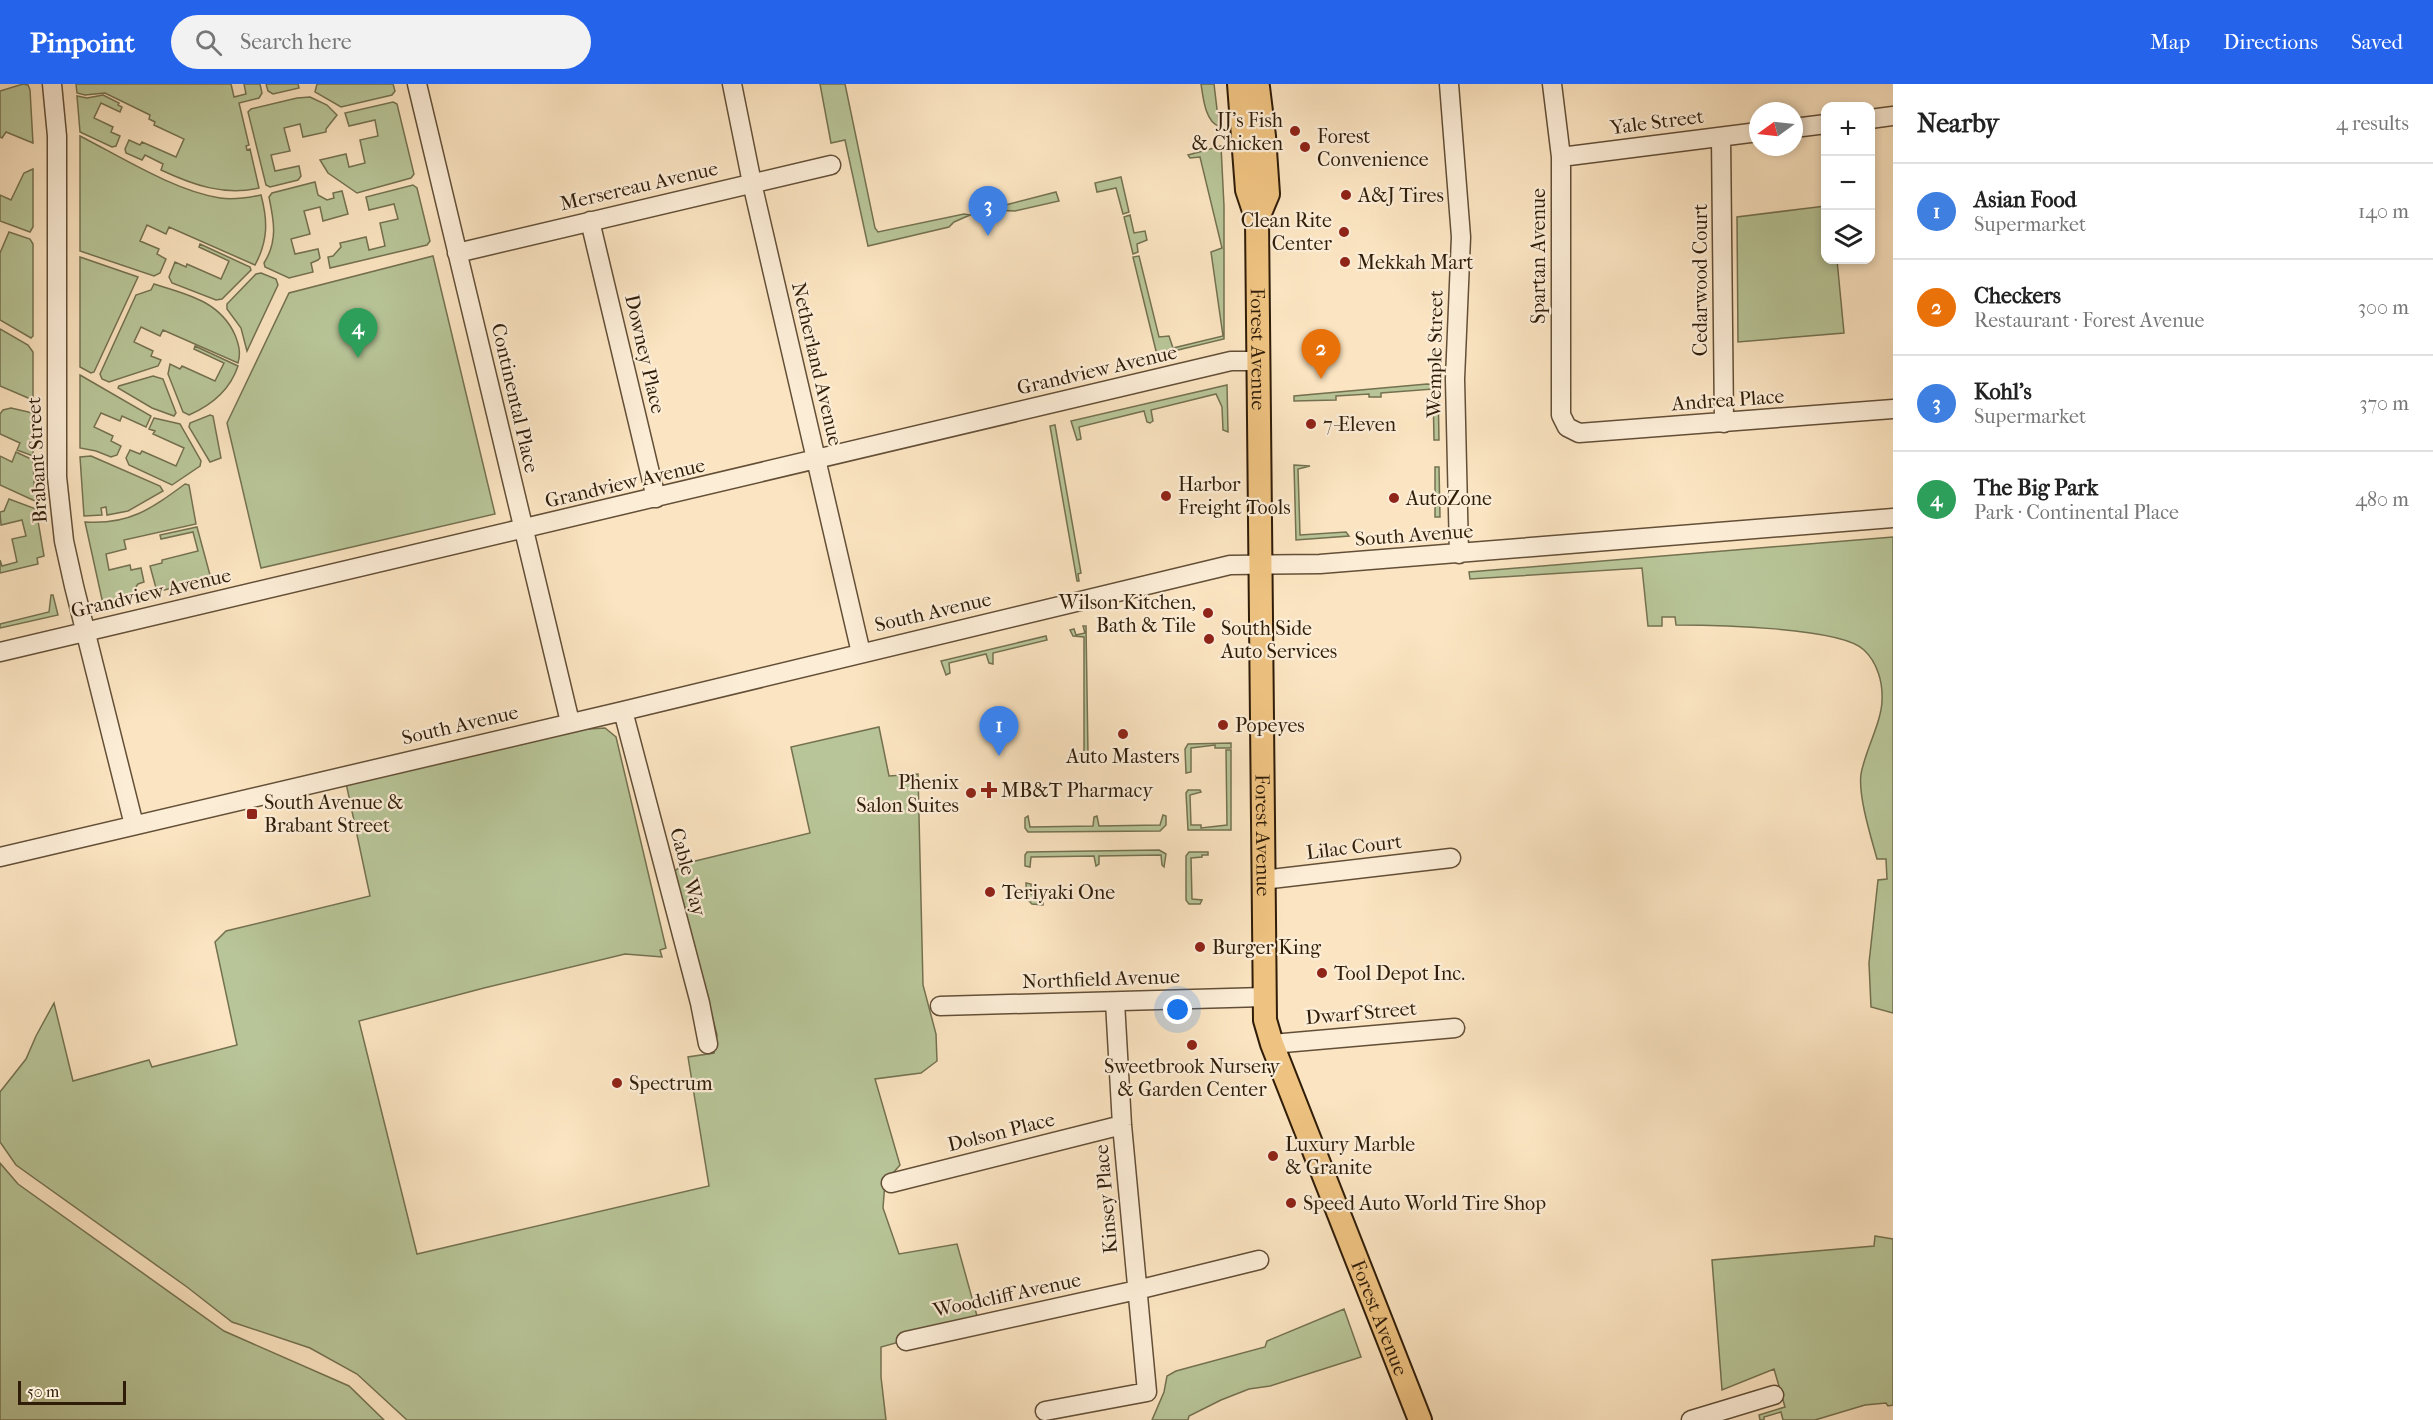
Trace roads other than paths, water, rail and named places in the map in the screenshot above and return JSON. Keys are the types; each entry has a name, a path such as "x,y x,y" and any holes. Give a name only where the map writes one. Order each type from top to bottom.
{"main road":[{"name":"Forest Avenue","path":"1239,84 1247,190 1257,220 1265,1020 1272,1044 1420,1420"},
{"name":"Forest Avenue","path":"1256,84 1264,136 1268,194 1257,220"}],"street":[{"name":"Brabant Street","path":"52,84 57,136 57,477 64,541 134,825"},
{"name":"Continental Place","path":"417,84 570,722"},
{"name":"Netherland Avenue","path":"732,84 861,653"},
{"name":"Wemple Street","path":"1449,84 1461,237 1455,379 1460,554"},
{"name":"Spartan Avenue","path":"1552,84 1561,157 1561,416 1567,427"},
{"path":"1875,118 1893,116"},
{"path":"1803,127 1821,125"},
{"name":"Yale Street","path":"1561,157 1749,133"},
{"name":"Cedarwood Court","path":"1721,137 1724,423"},
{"name":"Mersereau Avenue","path":"457,253 831,165"},
{"name":"Downey Place","path":"590,221 656,498"},
{"name":"Grandview Avenue","path":"0,652 1231,362 1260,361"},
{"name":"Andrea Place","path":"1567,427 1579,433 1893,409"},
{"name":"South Avenue","path":"0,857 1230,565 1320,564 1893,518"},
{"name":"Cable Way","path":"622,711 700,1003 708,1044"},
{"name":"Lilac Court","path":"1263,880 1451,858"},
{"name":"Northfield Avenue","path":"940,1006 1264,997"},
{"name":"Kinsey Place","path":"1046,1411 1147,1392 1122,1125 1115,1002"},
{"name":"Dwarf Street","path":"1272,1044 1455,1028"},
{"name":"Dolson Place","path":"891,1183 1122,1125"},
{"name":"Woodcliff Avenue","path":"906,1341 1137,1290 1258,1260"},
{"path":"1691,1420 1774,1395"}],"place":[{"name":"JJ's Fish & Chicken","path":"1295,131"},
{"name":"Forest Convenience","path":"1305,147"},
{"name":"A&J Tires","path":"1346,195"},
{"name":"Clean Rite Center","path":"1344,232"},
{"name":"Kohl's","path":"988,236"},
{"name":"Mekkah Mart","path":"1345,262"},
{"name":"The Big Park","path":"358,358"},
{"name":"Checkers","path":"1321,379"},
{"name":"7-Eleven","path":"1311,424"},
{"name":"Harbor Freight Tools","path":"1166,496"},
{"name":"AutoZone","path":"1394,498"},
{"name":"Wilson Kitchen, Bath & Tile","path":"1208,613"},
{"name":"South Side Auto Services","path":"1209,639"},
{"name":"Popeyes","path":"1223,725"},
{"name":"Auto Masters","path":"1123,734"},
{"name":"Asian Food","path":"999,756"},
{"name":"MB&T Pharmacy","path":"989,790"},
{"name":"Phenix Salon Suites","path":"971,793"},
{"name":"South Avenue & Brabant Street","path":"252,814"},
{"name":"Teriyaki One","path":"990,892"},
{"name":"Burger King","path":"1200,947"},
{"name":"Tool Depot Inc.","path":"1322,973"},
{"name":"Sweetbrook Nursery & Garden Center","path":"1192,1045"},
{"name":"Spectrum","path":"617,1083"},
{"name":"Luxury Marble & Granite","path":"1273,1156"},
{"name":"Speed Auto World Tire Shop","path":"1291,1203"}]}
